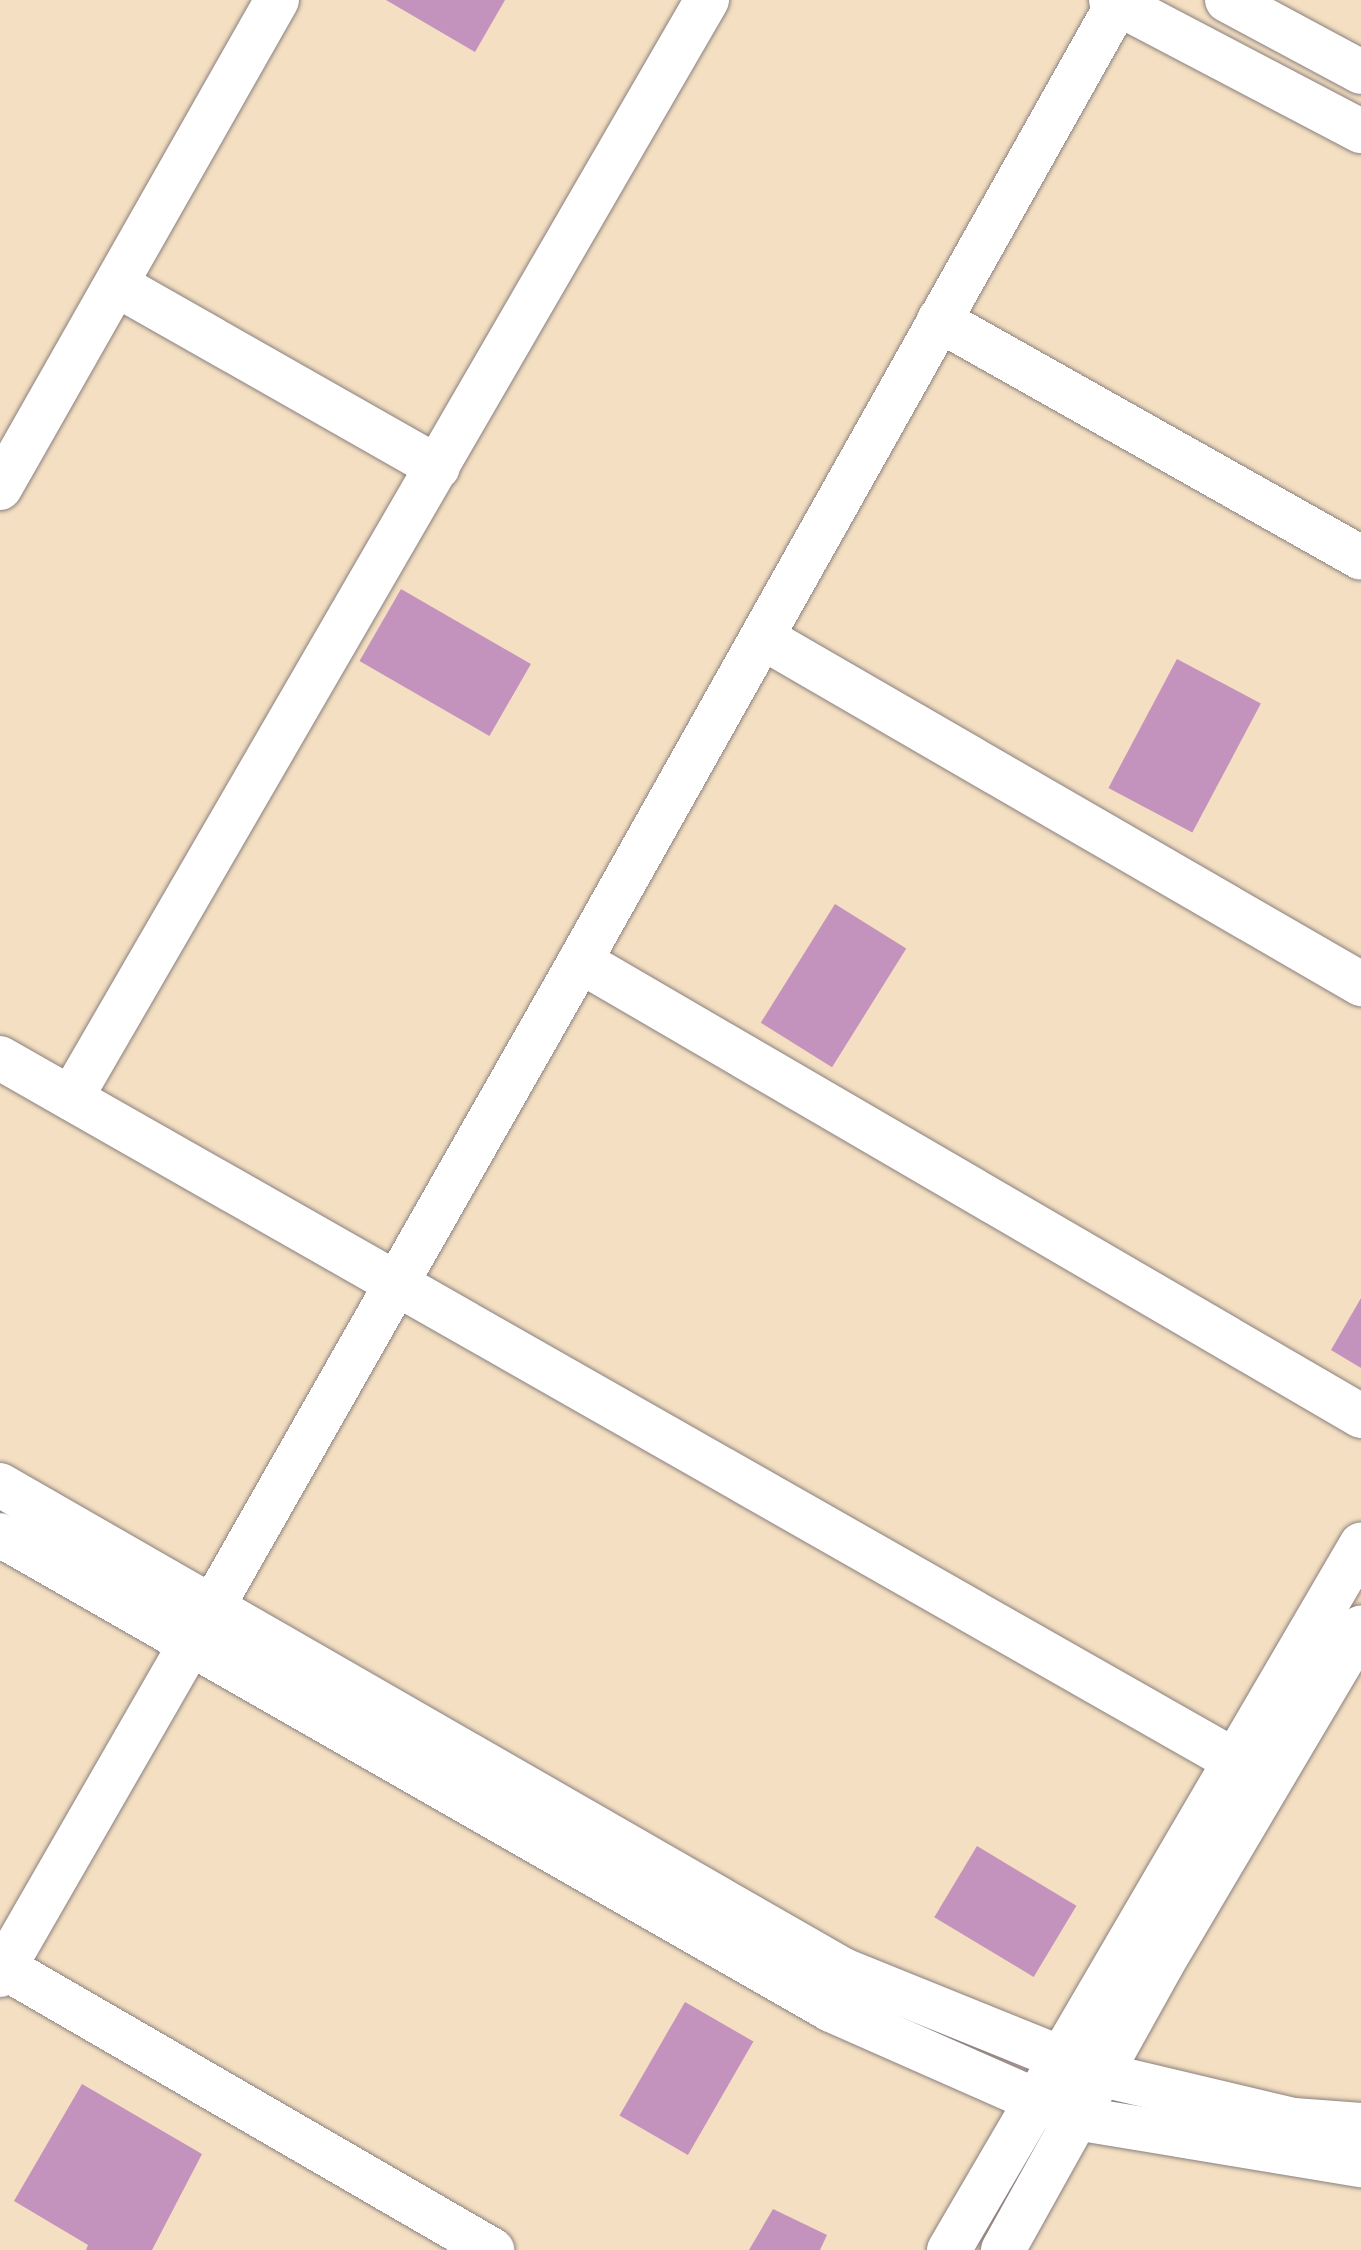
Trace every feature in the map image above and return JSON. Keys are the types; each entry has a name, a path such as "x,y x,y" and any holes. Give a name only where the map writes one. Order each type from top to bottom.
{"street":[{"path":"0,488 277,0"},
{"path":"71,1098 707,0"},
{"path":"1227,0 1361,72"},
{"path":"213,1606 765,639 1115,2 1361,131"},
{"path":"117,285 438,467"},
{"path":"939,320 1361,558"},
{"path":"765,639 1361,984"},
{"path":"580,961 1361,1416"},
{"path":"0,1058 398,1280 1235,1761"},
{"path":"0,1485 843,1970 1103,2075 1294,2120 1361,2125"},
{"path":"0,1535 831,2010 1076,2118 1361,2165"},
{"path":"949,2250 1033,2099 1361,1545"},
{"path":"1003,2250 1076,2118 1361,1628"},
{"path":"191,1643 1,1970 492,2250"}],"building":[{"path":"386,0 505,0 475,52"},
{"path":"401,589 531,664 489,736 360,661"},
{"path":"1177,659 1261,704 1192,833 1108,788"},
{"path":"835,904 906,949 832,1067 761,1023"},
{"path":"1361,1298 1361,1368 1331,1350"},
{"path":"977,1846 1076,1906 1034,1977 934,1917"},
{"path":"685,2002 753,2042 688,2155 620,2115"},
{"path":"82,2084 202,2154 152,2250 86,2250 88,2245 14,2201"},
{"path":"773,2209 827,2235 820,2250 749,2250"}]}
